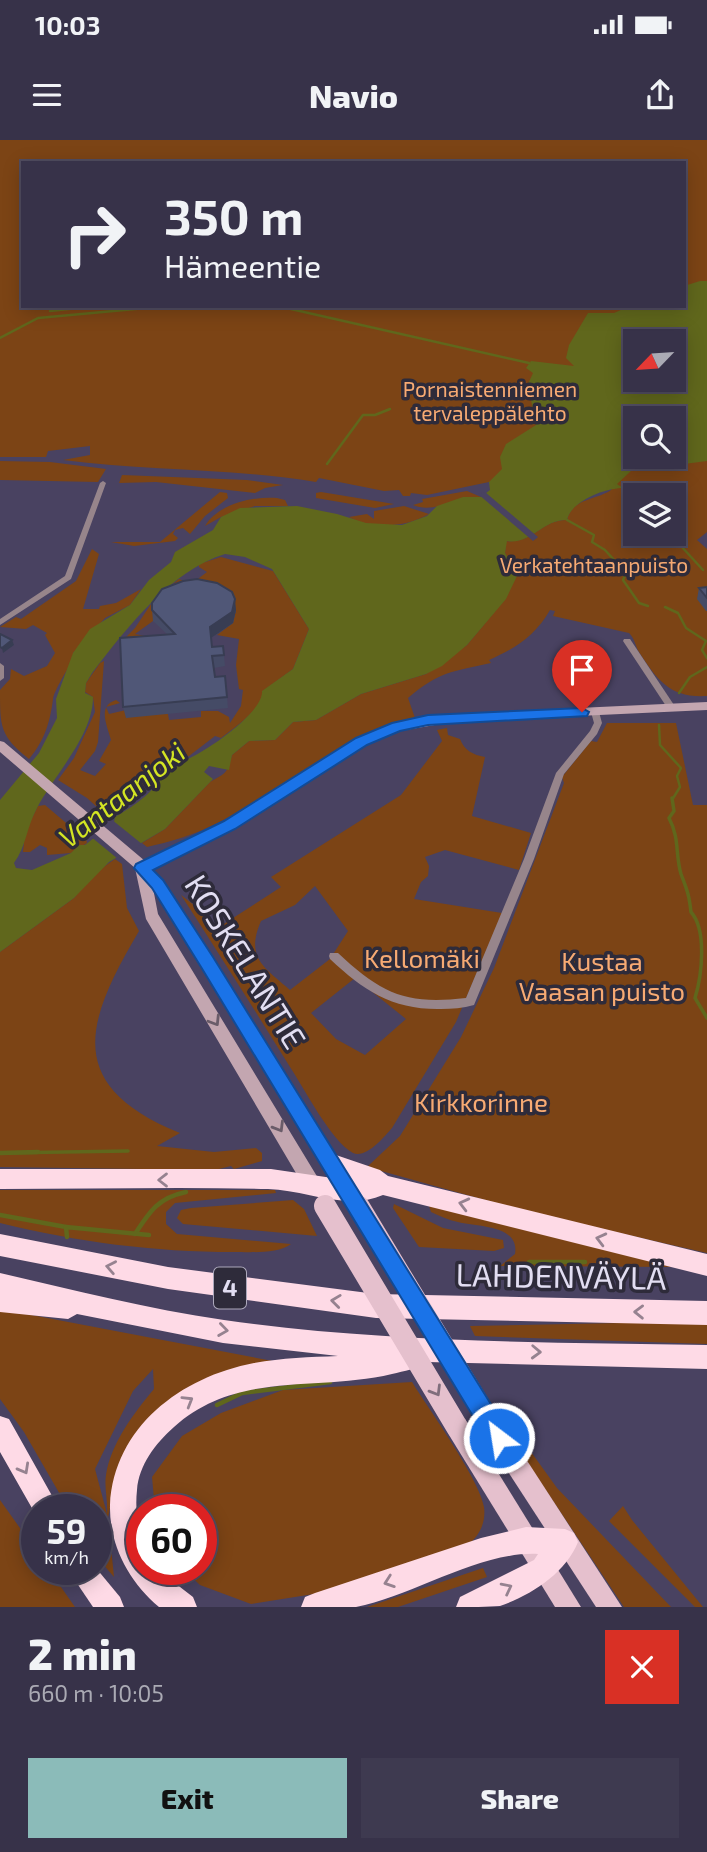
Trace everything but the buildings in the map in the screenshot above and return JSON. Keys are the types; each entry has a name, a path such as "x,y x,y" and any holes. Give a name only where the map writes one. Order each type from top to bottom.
{"highway":[{"path":"333,1164 373,1177 383,1185 707,1265"},
{"path":"0,1179 271,1179 312,1184 354,1199 383,1185"},
{"name":"LAHDENVÄYLÄ","path":"0,1245 168,1278 376,1306 707,1313"},
{"name":"4","path":"0,1284 155,1320 268,1336 435,1350 707,1357"},
{"path":"0,1300 37,1306 110,1308"},
{"path":"183,1607 163,1595 136,1563 123,1526 122,1506 129,1468 138,1447 164,1417 198,1395 239,1379 262,1374 369,1366 435,1350"},
{"path":"0,1428 38,1494"},
{"path":"315,1607 463,1557 526,1540 565,1542"},
{"path":"470,1607 543,1569 565,1542"},
{"path":"93,1585 110,1607"}],"main road":[{"path":"0,745 128,853 142,868 240,819 362,742 397,727 452,718 707,706"},
{"name":"KOSKELANTIE","path":"142,868 158,884 333,1164 494,1430 610,1607"},
{"name":"KOSKELANTIE","path":"142,868 151,915 457,1427 569,1607"}],"street":[{"path":"0,623 68,577 103,484"},
{"path":"627,641 671,708"},
{"path":"0,666 0,678"},
{"path":"334,956 375,990 406,1004 470,1002 561,773 594,732 597,723 594,712"}],"green space":[{"name":"Pornaistenniemen tervaleppälehto","path":"0,140 707,140 707,310 663,329 623,329 623,382 562,394 497,485 489,482 427,495 411,493 410,496 403,496 399,490 384,491 319,478 316,482 253,474 63,460 90,455 90,446 48,451 46,457 0,457"},
{"name":"Verkatehtaanpuisto","path":"707,448 707,532 697,540 707,549 707,696 683,694 666,686 639,652 629,633 553,616 555,611 550,610 531,634 508,651 489,660 491,663 438,677 408,698 415,718 371,731 330,753 255,806 252,804 213,825 177,839 147,847 142,843 165,829 210,782 225,772 232,755 249,741 275,740 293,722 316,720 361,694 426,674 467,645 506,598 512,568 505,553 506,541 523,539 551,523 567,520 579,503 611,490 623,471 630,469 686,469 686,454"},
{"path":"0,461 50,462 106,469 98,482 0,480"},
{"path":"122,475 247,480 283,485 255,493 156,482 119,483"},
{"path":"467,491 481,497 429,508 413,505 423,502 422,499"},
{"path":"220,492 227,493 228,498 205,516 190,534 183,528 175,530 173,534 178,538 175,541 134,546 111,542 160,542"},
{"path":"316,493 394,504 375,508 316,498"},
{"path":"257,498 285,500 288,506 255,506 221,517 205,526 218,512 237,503"},
{"path":"404,506 429,514 410,522 389,525 368,524 349,517 367,514 374,519 374,511"},
{"path":"92,549 99,554 83,609 99,609 100,606 116,603 141,589 130,605 105,618 73,653 73,660 54,695 46,730 29,759 12,744 4,730 0,713 0,690 10,679 11,669 24,676 47,666 55,653 45,635 47,633 33,625 26,629 0,627 16,617 21,619 76,581"},
{"path":"221,557 273,571 309,629 293,669 263,691 259,704 247,717 221,738 215,736 176,766 167,765 109,818 87,798 58,780 74,758 95,712 93,697 85,692 86,683 104,661 98,742 95,751 80,770 95,776 106,764 99,761 111,740 105,717 106,708 109,714 126,710 168,714 169,720 201,717 201,711 218,711 229,717 230,723 241,706 243,690 239,689 236,665 239,639 217,635 233,623 236,610 154,613 153,621 135,634 155,638 128,646 120,643 135,628 153,601 179,579 191,584 207,572 199,567 199,564"},
{"path":"116,700 120,703 107,707"},
{"name":"Kustaa Vaasan puisto","path":"607,723 676,723 693,805 707,805 707,1253 528,1212 367,1167 400,1136 461,1037 494,968 564,783 562,777 591,741 597,742"},
{"name":"Kellomäki","path":"447,728 448,735 460,739 470,751 485,757 472,816 531,833 519,870 445,850 425,857 429,866 428,876 421,882 414,899 502,913 456,1022 392,1128 374,1146 358,1154 345,1147 318,1113 181,895 208,916 216,929 281,887 271,877 401,795 442,741 437,730","holes":["315,886 348,931 330,959 290,990 260,961 256,953 257,934 261,921 295,905","355,978 406,1019 365,1055 336,1039 311,1013"]},
{"path":"45,805 79,834 85,835 87,843 71,853 47,855 47,848 40,845 30,852 23,852 25,832 38,806"},
{"path":"115,859 122,864 127,908 139,931 106,994 98,1022 95,1048 101,1072 116,1094 142,1114 180,1133 157,1146 214,1152 256,1148 262,1153 262,1161 234,1169 231,1166 215,1170 0,1167 0,952 74,898 95,873"},
{"path":"0,1190 275,1190 276,1193 175,1203 166,1212 166,1224 177,1234 291,1244 264,1252 204,1252 116,1245 58,1236 0,1223"},
{"path":"293,1200 304,1209 317,1236 183,1224 177,1218 181,1210 191,1208"},
{"path":"394,1204 443,1228 503,1240 504,1248 494,1251 419,1247 393,1208"},
{"path":"429,1206 677,1267 500,1266 515,1254 511,1237 496,1229 444,1218 431,1212"},
{"path":"0,1309 278,1362 130,1444 119,1463 112,1498 112,1494 106,1494 109,1463 131,1418 154,1389 153,1369 133,1391 95,1469 102,1494 60,1494 24,1432 0,1399"},
{"path":"707,1323 707,1344 475,1336 470,1326"},
{"path":"412,1382 464,1462 480,1495 484,1513 479,1533 468,1545 320,1593 251,1604 200,1585 217,1585 217,1494 154,1494 152,1477 182,1436 221,1413 283,1390"},
{"path":"526,1445 557,1488 671,1607 624,1607 519,1450"},
{"path":"0,1500 21,1530 21,1585 60,1585 75,1607 0,1607"},
{"path":"623,1506 703,1607 695,1607 609,1521"},
{"path":"483,1568 487,1577 398,1607 367,1607"}],"shaded area":[{"path":"707,281 707,461 686,464 686,406 623,406 623,469 646,469 631,471 617,484 623,488 607,490 582,502 570,513 567,520 551,523 523,539 507,541 505,553 518,574 506,599 467,645 442,666 426,674 361,694 316,720 293,722 275,740 249,741 232,755 229,770 209,766 204,772 213,779 165,829 109,862 74,898 0,952 0,800 39,753 57,718 56,699 73,653 90,629 130,605 149,580 171,562 175,552 213,530 221,517 240,508 297,506 366,523 402,525 427,516 437,506 463,497 481,497 490,490 489,482 502,469 500,457 506,444 536,425 531,400 536,394 528,384 533,373 526,368 531,361 574,366 566,358 569,345 588,313 614,313 625,308 686,308 686,285","holes":["225,554 245,557 272,569 309,629 293,669 262,691 251,713 223,737 191,758 167,766 146,796 115,817 114,822 85,845 79,845 71,853 32,870 16,868 14,863 37,808 87,726 93,697 85,693 86,683 92,673 135,620 186,573"]}],"pier":[{"path":"485,492 538,537 533,541 478,494"},
{"path":"111,819 142,844 118,859 90,836"}],"waterway":[{"path":"50,311 78,308"},
{"path":"71,309 80,308"},
{"path":"0,338 38,318 146,308"},
{"path":"138,309 148,308"},
{"path":"286,308 290,309"},
{"path":"286,308 529,363"},
{"path":"327,464 363,415 375,415 390,409"},
{"path":"567,520 594,535 592,542 605,550 626,573 623,580 639,603 648,606"},
{"path":"681,546 703,570"},
{"path":"665,607 678,613 686,628 706,641 702,650 707,658"},
{"path":"679,693 690,677 707,667"},
{"path":"659,725 660,745 681,768 677,776 680,787 672,800"},
{"path":"672,800 674,811 669,818 675,833 681,874 701,941 700,977 695,998 707,1018"},
{"path":"38,1152 0,1153 128,1151"},
{"path":"135,1234 162,1202 186,1192"},
{"path":"0,1215 66,1227"},
{"path":"66,1227 135,1234"},
{"path":"66,1227 67,1237"},
{"path":"135,1234 149,1235"},
{"path":"529,1262 585,1262"},
{"path":"217,1405 242,1393 330,1382"}],"route":[{"path":"499,1438 207,962 158,884 142,868 271,802 362,742 382,732 408,723 428,720 582,712"}],"water label":[{"name":"Vantaanjoki","path":"122,795"}],"park label":[{"name":"Kirkkorinne","path":"481,1103"}]}
